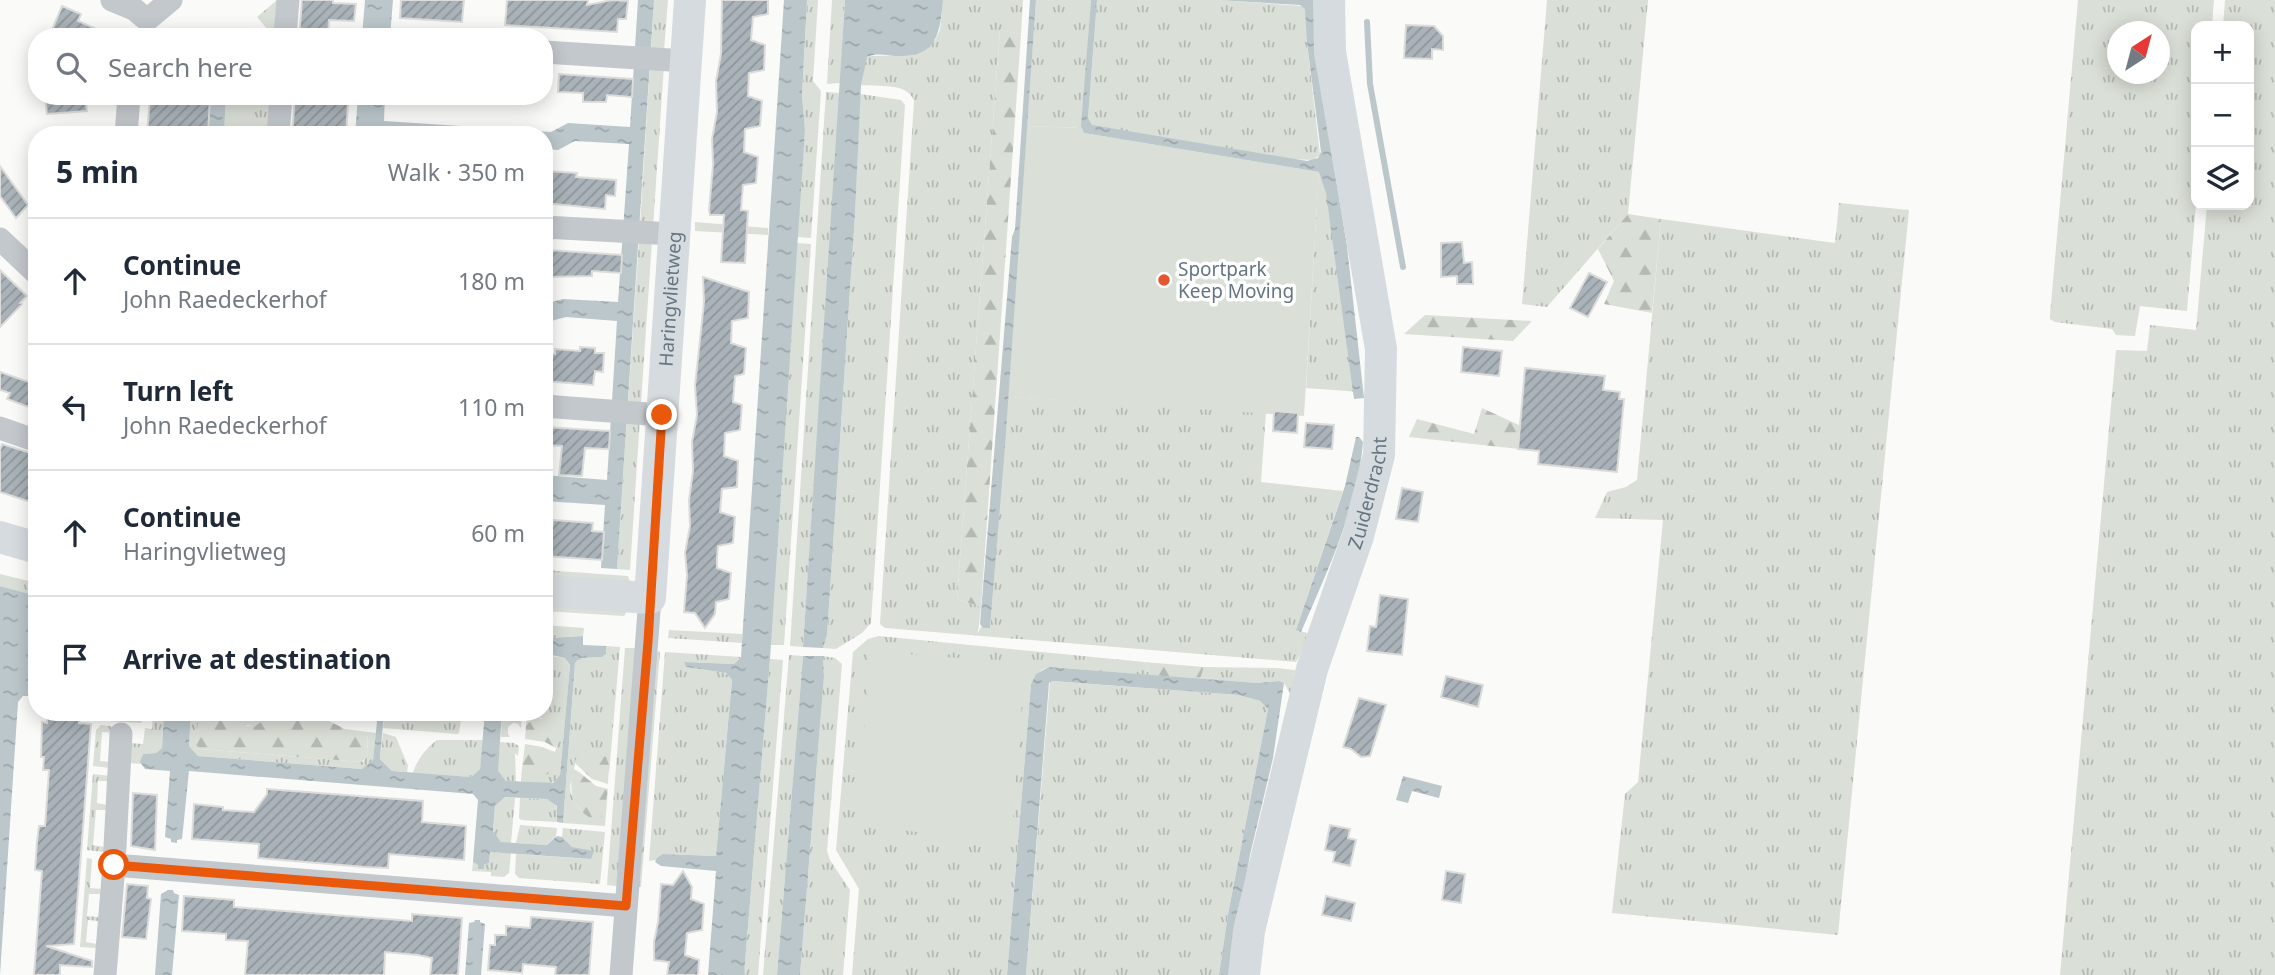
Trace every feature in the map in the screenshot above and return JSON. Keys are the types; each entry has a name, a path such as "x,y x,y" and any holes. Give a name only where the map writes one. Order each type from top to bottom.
{"street":[{"path":"112,0 134,9 143,28"},
{"path":"144,28 171,0"},
{"path":"286,28 288,0"},
{"name":"Haringvlietweg","path":"650,598 650,414 662,234 674,60 690,0"},
{"name":"Zuiderdracht","path":"1244,975 1249,931 1312,669 1358,536 1379,455 1381,349 1330,52 1329,0"},
{"path":"553,53 674,60"},
{"path":"127,126 128,105"},
{"path":"279,126 280,105"},
{"path":"553,228 662,234"},
{"path":"0,239 28,265"},
{"path":"553,407 650,414"},
{"path":"0,428 28,438"},
{"path":"0,537 28,545"},
{"path":"553,592 650,598 621,975"},
{"path":"105,975 121,734"},
{"path":"114,865 626,906"}],"green space":[{"path":"277,0 280,28 266,28 257,17"},
{"path":"654,0 668,0 664,51 651,50"},
{"path":"807,0 818,0 813,81 821,91 811,238 797,237 805,130 802,95"},
{"path":"832,0 845,0 840,83 827,84"},
{"path":"943,0 1023,0 1021,34 1000,30 957,599 981,607 978,633 981,627 990,628 1008,397 1266,412 1261,482 1343,491 1296,630 1311,634 1296,662 885,628 880,624 914,101 911,95 899,88 861,85 865,60 869,56 913,55 935,40 940,30"},
{"path":"1036,0 1091,0 1082,128 1027,126"},
{"path":"1097,0 1218,0 1303,6 1306,9 1307,43 1320,155 1313,160 1291,159 1092,126 1088,118"},
{"path":"1547,0 1648,0 1628,214 1547,307 1522,304"},
{"path":"2078,0 2214,0 2212,21 2191,21 2191,210 2195,210 2187,311 2140,306 2135,336 2116,335 2112,329 2055,322 2050,319"},
{"path":"2225,0 2275,0 2275,975 2060,975 2116,350 2147,351 2150,325 2196,330 2207,210 2254,210 2254,21 2223,21"},
{"path":"1000,30 1021,34 981,607 957,599"},
{"path":"650,64 664,65 653,227 640,226"},
{"path":"826,92 840,93 803,647 790,646"},
{"path":"860,94 901,100 905,105 871,623 862,633 836,649 823,648 827,635 855,214"},
{"path":"226,105 274,105 273,126 224,126"},
{"name":"Sportpark Keep Moving","path":"1027,126 1082,128 1084,133 1319,172 1304,416 1008,397"},
{"path":"1319,169 1326,170 1360,392 1306,388"},
{"path":"1839,203 1909,210 1838,935 1612,913 1625,794 1638,782 1663,520 1595,518 1607,492 1626,487 1637,480 1661,219 1835,243"},
{"path":"1628,214 1661,219 1652,313 1604,304 1614,281 1598,249"},
{"path":"695,222 768,228 768,235 695,231"},
{"path":"639,240 652,241 641,403 628,403"},
{"path":"797,243 811,244 784,645 770,645"},
{"path":"1425,315 1532,321 1513,341 1404,334"},
{"path":"1482,408 1521,426 1519,449 1409,437 1417,419 1474,434"},
{"path":"627,417 640,418 630,570 617,569"},
{"path":"553,571 628,576 630,582 553,582"},
{"path":"0,574 28,581 28,594 0,586"},
{"path":"553,600 627,611 624,616 553,612"},
{"path":"553,626 584,628 583,636 553,638"},
{"path":"669,630 742,634 742,643 668,638"},
{"path":"879,636 1144,662 1150,675 1049,667 1038,673 1031,684 1007,975 852,975 859,889 836,850 853,652 868,639"},
{"path":"606,646 620,647 609,774 603,756 576,759 574,769 579,772 573,775 570,786 573,799 582,812 602,815 608,789 605,826 563,823 575,663 580,658 602,657 606,654"},
{"path":"625,648 640,648 621,881 616,886 607,885"},
{"path":"660,651 641,887 635,887 656,652"},
{"path":"869,651 1025,663 1011,843 858,825"},
{"path":"665,652 741,657 734,664 684,662 686,667 726,673 732,680 716,856 664,854 649,861"},
{"path":"789,655 803,656 777,975 763,975"},
{"path":"553,656 565,658 570,665 560,775 548,784 521,782 521,778 553,771 555,753 552,751 555,752 557,746 544,721 553,721"},
{"path":"823,656 835,658 842,664 827,851 850,890 843,975 800,975 824,676"},
{"path":"770,659 783,660 758,975 744,975"},
{"path":"1144,662 1204,667 1200,679 1150,675"},
{"path":"1204,667 1295,670 1291,695 1284,683 1279,681 1257,683 1200,679"},
{"path":"1050,681 1239,695 1260,701 1268,709 1228,914 1219,975 1026,975"},
{"path":"108,721 142,721 141,723"},
{"path":"152,721 164,721 162,748 156,753 143,754 141,764 128,763 130,743 143,744 145,728 152,729"},
{"path":"190,721 198,721 196,745 200,749 363,762 367,756 368,732 376,733 373,760 363,769 198,756 189,746"},
{"path":"198,721 238,721 247,726 255,726 263,721 329,721 345,729 368,732 367,756 362,762 200,749 196,745"},
{"path":"237,721 264,721 255,726"},
{"path":"383,721 461,721 457,734 383,728"},
{"path":"502,721 521,721 521,728 513,723 508,727 510,737 501,737"},
{"path":"530,721 548,721 554,725 558,734 556,748 545,742 525,739 526,726"},
{"path":"101,725 117,727 116,733 102,732 100,761 111,762 110,768 93,766 96,730"},
{"path":"383,733 396,737 408,766 407,772 392,771 380,759"},
{"path":"437,740 483,740 480,769 471,777 413,773 422,755"},
{"path":"500,742 519,746 518,756 515,753 516,782 506,781 497,771"},
{"path":"525,744 555,752 556,768 547,774 521,778"},
{"path":"586,750 606,757 609,765 608,784 592,779 575,763 578,754"},
{"path":"575,772 579,772 596,786 608,789 604,812 600,818 593,820 582,812 572,798 571,779"},
{"path":"93,774 110,776 110,781 98,781 97,803 107,805 107,810 96,810 93,845 104,847 104,852 87,850"},
{"path":"505,797 515,798 511,843 501,842 493,832 495,806"},
{"path":"520,798 547,799 554,802 558,810 557,822 521,820"},
{"path":"520,825 557,828 556,836 547,845 516,843"},
{"path":"563,828 605,832 600,884 519,878 515,874 516,854 589,859 562,837"},
{"path":"490,852 511,853 509,873 504,877 491,876 491,872 472,871 473,862 478,868 489,863"},
{"path":"87,858 92,859 90,888 101,889 100,894 89,894 87,916 98,917 98,921 88,920 86,942 97,944 97,948 80,947"}],"water":[{"path":"365,0 393,0 391,28 363,28"},
{"path":"638,0 654,0 617,569 601,568 605,505 553,502 553,476 607,480 617,321 566,317 553,321 553,302 563,299 618,302 629,144 575,141 558,150 553,150 553,131 568,123 630,127"},
{"path":"784,0 807,0 802,95 805,130 770,659 744,975 708,975 716,871 661,866 655,862 663,854 716,856 732,680 726,673 686,667 684,662 734,664 741,657"},
{"path":"845,0 943,0 934,42 920,53 909,56 867,57 861,85 827,635 823,648 803,647"},
{"path":"1030,0 1036,0 1005,446 990,628 983,628 980,624 1012,237 1015,229"},
{"path":"1091,0 1097,0 1088,118 1092,125 1307,161 1318,158 1321,152 1305,9 1300,5 1218,0 1314,0 1321,88 1347,246 1364,398 1354,399 1326,193 1319,172 1084,133 1081,126"},
{"path":"210,105 226,105 224,126 209,126"},
{"path":"357,105 385,105 384,121 460,126 356,126"},
{"path":"1356,437 1363,442 1355,491 1331,563 1301,632 1296,630 1345,486"},
{"path":"0,586 28,594 28,696 23,696 18,702 0,975"},
{"path":"583,636 583,645 606,646 606,654 602,657 580,658 575,663 563,823 557,822 557,806 547,799 505,797 495,806 493,831 501,842 547,845 557,836 562,837 572,847 594,851 591,859 490,852 489,863 484,865 484,869 478,869 478,865 473,862 478,800 473,794 189,771 182,839 177,840 177,843 165,837 170,771 145,769 140,762 143,754 156,753 162,748 164,721 190,721 189,746 198,756 362,769 373,760 377,721 383,721 380,759 392,771 471,777 480,769 484,721 501,721 498,771 506,781 553,783 560,775 570,665 565,658 553,655 553,638"},
{"path":"803,656 823,656 824,676 800,975 777,975"},
{"path":"1049,667 1284,683 1273,758 1250,855 1229,975 1219,975 1228,914 1268,709 1260,701 1239,695 1052,681 1049,683 1026,975 1007,975 1031,684 1036,674"},
{"path":"1403,776 1442,786 1439,798 1412,791 1408,803 1396,800"},
{"path":"168,890 179,895 172,975 155,975 161,894"},
{"path":"475,920 485,924 481,975 465,975 469,923"}],"building":[{"path":"302,0 333,0 333,3 356,4 354,21 329,20 329,28 300,28"},
{"path":"401,0 464,0 462,22 400,18"},
{"path":"507,0 588,0 587,5 612,0 628,1 626,19 618,19 617,32 505,25"},
{"path":"722,0 768,0 768,14 753,17 751,40 765,45 764,70 749,73 748,96 762,101 760,126 745,129 744,152 758,157 756,183 743,185 741,210 748,211 745,263 721,262 724,215 710,215 709,210 712,139 717,112 716,81 721,54"},
{"path":"62,6 81,14 78,21 94,28 53,28"},
{"path":"1406,25 1434,26 1443,36 1443,50 1432,49 1432,59 1404,58"},
{"path":"559,74 633,79 632,97 607,95 606,102 583,102 583,93 558,92"},
{"path":"46,105 86,105 87,111 47,114"},
{"path":"149,105 210,105 208,126 148,126"},
{"path":"294,105 348,105 347,126 293,126"},
{"path":"0,166 28,205 16,218 0,196"},
{"path":"553,172 577,173 576,177 616,180 615,196 606,195 605,209 553,204"},
{"path":"1462,242 1464,263 1472,262 1473,284 1457,284 1457,276 1441,277 1441,243"},
{"path":"553,250 622,255 621,273 592,271 592,276 553,277"},
{"path":"0,270 27,296 0,327"},
{"path":"1589,273 1607,282 1588,317 1570,308"},
{"path":"703,277 749,292 748,318 732,321 731,343 746,348 744,374 735,376 733,402 742,405 740,430 725,433 724,456 738,461 737,487 722,489 720,512 735,517 733,543 718,546 717,557 717,568 731,573 729,599 716,602 715,614 705,628 695,613 684,612 687,575 685,553 690,526 689,500 693,471 692,442 697,415 695,386 704,302"},
{"path":"580,347 595,348 595,353 604,353 603,372 595,371 593,385 553,382 555,349 580,351"},
{"path":"1463,347 1502,351 1499,376 1461,372"},
{"path":"1525,368 1605,376 1603,390 1620,392 1619,399 1624,399 1617,472 1538,464 1539,451 1518,449"},
{"path":"0,372 28,382 28,407 7,399 10,393 0,390"},
{"path":"1274,411 1298,413 1297,433 1273,431"},
{"path":"1306,423 1334,425 1332,449 1304,447"},
{"path":"553,428 610,431 609,449 585,448 582,476 559,475 562,446 553,446"},
{"path":"2,444 28,452 28,501 0,492"},
{"path":"1402,488 1423,492 1418,522 1396,519"},
{"path":"553,520 593,523 592,531 604,532 602,560 553,557"},
{"path":"1380,595 1408,599 1402,655 1367,651 1370,626 1376,627"},
{"path":"1446,676 1483,685 1478,707 1441,697"},
{"path":"1359,698 1386,705 1370,756 1361,757 1351,749 1343,747"},
{"path":"79,721 91,724 74,944 46,946 92,961 92,967 60,965 60,975 34,975 42,871 35,870 37,842 39,826 45,826 49,770 43,770 44,757 41,757 42,722"},
{"path":"267,789 423,801 422,822 466,826 464,860 389,854 388,868 365,867 258,858 259,844 192,839 194,804 223,807 223,810 254,812 267,794"},
{"path":"133,793 157,795 155,850 131,846"},
{"path":"1330,825 1350,829 1348,838 1356,840 1350,866 1333,862 1335,852 1325,850"},
{"path":"683,871 692,887 691,899 704,904 702,930 687,933 685,955 699,960 698,975 667,975 669,962 654,960 661,884 673,885"},
{"path":"1446,871 1465,874 1461,903 1442,900"},
{"path":"127,884 148,886 147,898 151,899 146,939 122,937"},
{"path":"184,896 234,900 234,907 347,916 412,921 412,914 462,918 458,975 430,975 432,958 385,952 384,975 245,975 248,941 226,940 226,934 182,931"},
{"path":"1326,896 1355,903 1351,921 1322,915"},
{"path":"531,917 593,922 589,975 555,975 556,967 523,964 522,973 488,970 490,945 495,945 495,935 506,935 506,926 530,928"}],"waterway":[{"path":"1367,22 1370,84 1403,267"}],"place":[{"name":"Sportpark Keep Moving","path":"1164,280"}],"route":[{"path":"114,865 626,906 648,642 662,415"}]}
